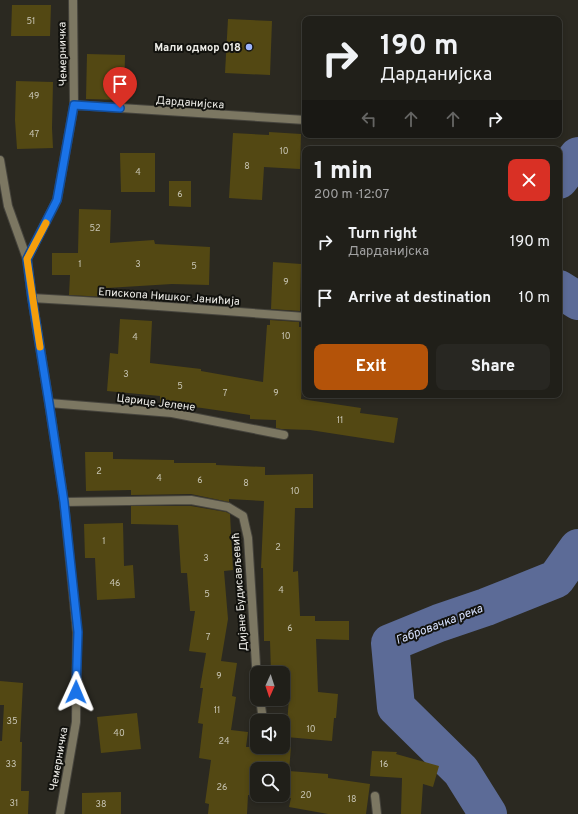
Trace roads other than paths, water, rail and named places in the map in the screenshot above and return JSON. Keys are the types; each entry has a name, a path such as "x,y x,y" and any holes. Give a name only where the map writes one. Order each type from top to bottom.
{"street":[{"name":"Чемерничка","path":"60,814 76,722 78,632 64,502 27,259 57,200 74,105 73,0"},
{"name":"Дарданијска","path":"74,105 302,120"},
{"path":"0,160 8,206 27,259"},
{"name":"Епископа Нишког Јанићија","path":"32,298 302,317"},
{"name":"Царице Јелене","path":"49,403 172,413 284,435"},
{"name":"Дијане Будисављевић","path":"64,502 191,500 228,507 243,516 248,538 256,666"},
{"path":"374,796 376,814"}],"waterway":[{"name":"Габровачка река","path":"562,176 578,156"},
{"name":"Габровачка река","path":"562,291 578,301"},
{"name":"Габровачка река","path":"488,814 461,771 396,707 390,643 556,579 578,548"}],"place":[{"name":"Мали одмор 018","path":"249,47"}]}
